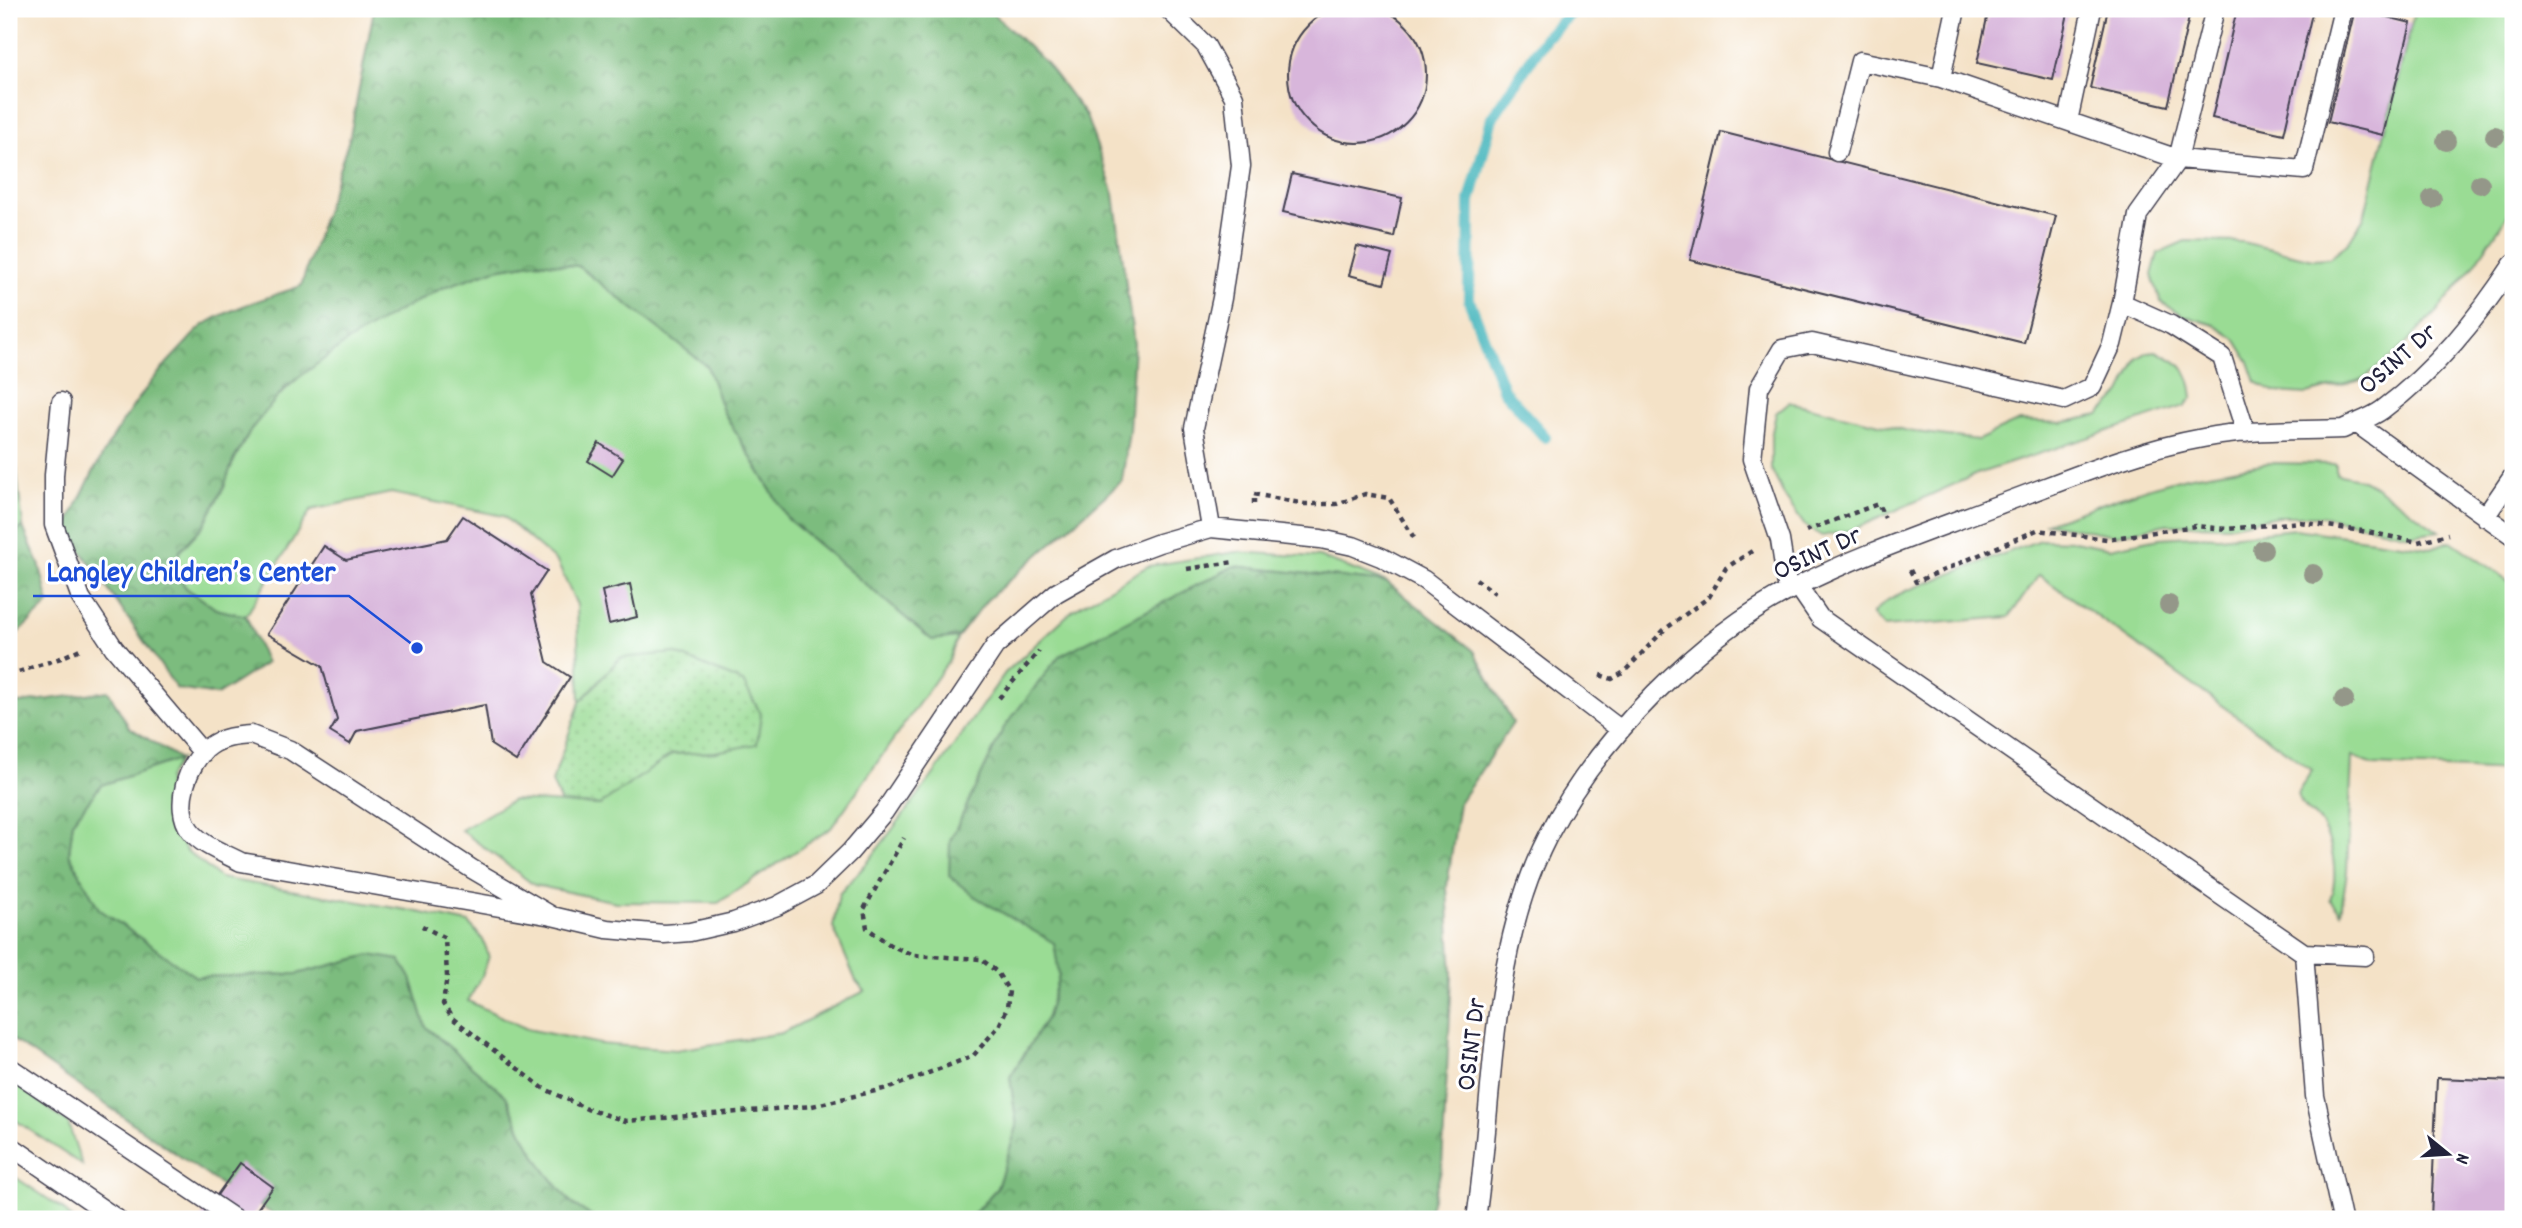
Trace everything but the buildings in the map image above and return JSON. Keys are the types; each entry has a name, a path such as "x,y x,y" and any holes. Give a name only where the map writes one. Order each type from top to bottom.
{"lane":[{"path":"1168,9 1206,46 1234,97 1241,166 1222,298 1194,428 1211,528"},
{"path":"1941,78 1956,9"},
{"path":"2068,121 2092,9"},
{"path":"2215,9 2178,159 2138,215 2112,344 2092,387 2063,400 1812,343 1782,349 1759,388 1752,459 1780,540 1793,589 1820,618 2304,953 2365,956"},
{"path":"1837,152 1860,61 1941,78 2178,159 2304,170 2343,9"},
{"name":"OSINT Dr","path":"1476,1219 1500,1007 1512,929 1547,836 1587,770 1621,730 1681,668 1744,618 1793,589 1897,543 2128,456 2202,438 2246,433 2343,429 2356,423 2380,411 2444,355 2484,308 2513,264"},
{"path":"2122,303 2171,324 2222,357 2246,433"},
{"path":"61,402 54,475 54,525 81,598 114,648 202,753"},
{"path":"2356,423 2513,536"},
{"path":"2485,517 2513,476"},
{"path":"552,916 472,869 290,750 251,735 229,737 209,747 196,761 187,781 181,805 189,829 205,844 241,862 552,916 607,929 664,934 690,932 734,922 777,906 816,885 850,852 884,812 995,646 1056,593 1104,566 1159,542 1211,528 1321,539 1353,546 1381,557 1424,580 1621,730"},
{"path":"2304,953 2315,1096 2342,1219"},
{"path":"9,1067 235,1219"},
{"path":"9,1145 117,1219"}],"path":[{"path":"1184,569 1253,560 1254,494 1305,504 1337,504 1365,494 1389,498 1420,545"},
{"path":"1593,673 1612,679 1623,673 1664,630 1709,597 1726,568 1755,549 1878,504 1916,582 2037,530 2107,539 2195,526 2227,529 2300,522 2418,542 2448,534"},
{"path":"1472,577 1503,599"},
{"path":"9,675 61,658 106,636"},
{"path":"992,707 1044,645"},
{"path":"419,924 445,938 447,976 443,1004 452,1017 543,1088 587,1110 626,1121 812,1106 892,1087 973,1056 999,1026 1007,1008 1009,991 997,972 981,960 913,955 890,945 867,928 864,909 904,838"}],"green space":[{"path":"374,9 988,9 1046,63 1086,116 1114,194 1134,344 1129,431 1122,481 987,600 958,637 932,640 788,519 723,411 707,366 578,266 538,262 496,269 442,288 347,342 286,387 252,428 233,461 224,487 204,525 179,552 176,569 185,587 216,609 246,616 266,663 217,695 177,689 66,529 89,479 131,408 195,333 207,323 230,312 301,286 350,136"},
{"path":"2415,9 2513,9 2513,207 2473,267 2439,309 2396,354 2361,380 2307,394 2275,392 2256,382 2249,362 2235,339 2214,325 2185,316 2161,302 2152,275 2158,253 2185,241 2242,242 2313,259 2329,258 2348,243 2364,217"},
{"path":"538,262 578,266 707,366 723,411 788,519 932,640 958,637 948,662 831,828 718,903 616,902 534,885 461,830 513,800 600,805 672,754 715,752 620,658 580,702 577,605 557,562 503,516 391,493 311,510 246,616 222,612 207,605 185,586 177,570 179,552 206,520 251,429 271,404 297,379 361,332 431,293 496,269"},
{"path":"2156,351 2178,363 2187,373 2193,397 2185,406 1977,474 1852,530 1822,536 1805,526 1785,497 1771,469 1771,437 1776,413 1789,402 1908,431 1978,440 2019,421 2062,423 2099,415 2121,393 2138,358"},
{"path":"9,458 16,466 23,527 9,536"},
{"path":"2268,463 2336,464 2336,474 2363,480 2376,487 2439,531 2410,535 2322,516 2277,516 2227,526 2167,524 2115,535 2046,523 2186,477"},
{"path":"23,527 40,566 49,604 9,641 9,536"},
{"path":"2295,529 2430,548 2451,541 2513,584 2513,771 2373,765 2352,757 2347,871 2341,912 2330,899 2334,880 2331,847 2318,820 2303,805 2297,794 2312,770 2039,575 2009,617 1884,627 1872,614 1889,599 1906,591 2040,540 2074,541 2110,548 2159,538 2219,537"},
{"path":"1236,552 1319,557 1387,582 1234,566 972,797 950,840 974,896 1055,943 1059,975 1047,1017 1010,1077 1017,1127 997,1188 969,1219 596,1219 571,1203 544,1169 525,1138 506,1096 426,1027 411,978 370,956 297,974 196,977 98,909 69,853 73,821 101,785 180,759 168,778 166,812 186,850 220,878 469,923 483,940 489,956 482,976 468,1001 527,1029 600,1044 676,1050 782,1033 865,991 856,981 833,927 839,894 867,863 931,778 1005,673 1073,610 1148,566"},
{"path":"1234,566 1387,582 1474,651 1513,723 1459,803 1447,886 1452,975 1442,1167 1427,1219 969,1219 997,1188 1017,1127 1010,1077 1047,1017 1059,975 1054,943 974,896 949,876 950,841 1003,729 1059,656"},
{"path":"674,653 743,682 761,714 757,744 715,752 672,754 600,805 561,803 552,782 580,702 620,658"},
{"path":"108,691 129,727 180,759 101,785 73,821 69,854 99,909 196,977 297,974 370,955 400,960 411,978 426,1027 506,1096 525,1138 544,1169 571,1203 596,1219 281,1219 260,1206 272,1188 224,1187 9,1037 9,701 20,703"},
{"path":"9,1078 68,1123 82,1165 9,1116"},
{"path":"9,1173 63,1209 72,1219 9,1219"}],"waterway":[{"path":"1545,437 1504,391 1469,300 1470,201 1492,118 1546,37 1575,9"}],"place":[{"name":"Langley Children’s Center","path":"417,648"}]}
